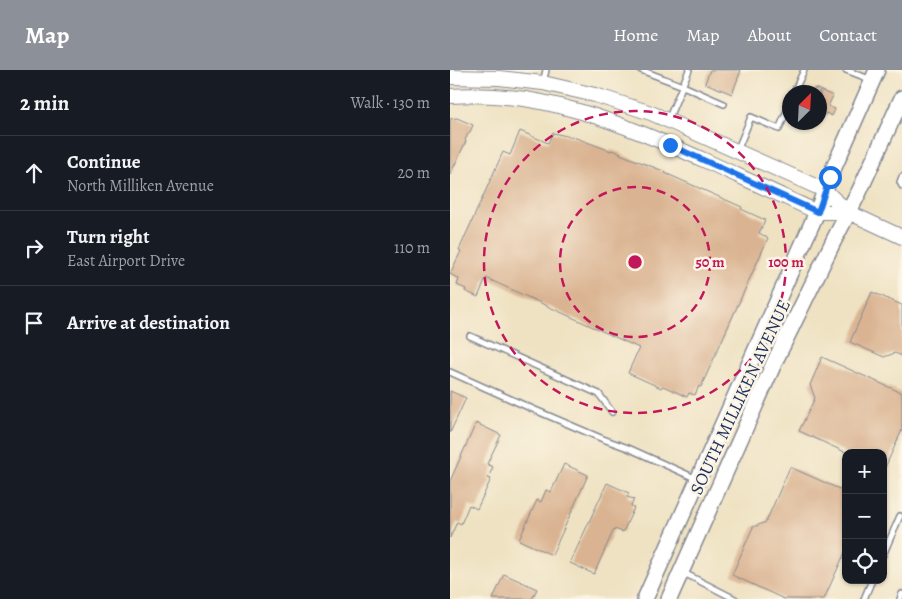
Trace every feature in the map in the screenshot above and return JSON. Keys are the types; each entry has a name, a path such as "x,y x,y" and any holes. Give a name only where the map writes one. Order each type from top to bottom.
{"main road":[{"name":"SOUTH MILLIKEN AVENUE","path":"645,599 818,212 824,190 875,75"},
{"path":"450,77 545,77 651,113 824,190 848,212 902,237"},
{"path":"450,96 501,96 538,100 594,115 646,134 818,212 848,212"},
{"name":"SOUTH MILLIKEN AVENUE","path":"669,599 775,361 859,192 902,98"}],"lane":[{"path":"641,70 724,104"},
{"path":"668,121 689,70"},
{"path":"797,85 804,70"},
{"path":"846,70 875,75"},
{"path":"736,151 751,117 779,129 782,122"},
{"path":"902,178 900,182 902,186"},
{"path":"470,336 599,394 612,412"},
{"path":"450,372 699,480"},
{"path":"887,546 900,516"},
{"path":"681,572 735,599"},
{"path":"864,599 870,584"},
{"path":"900,599 902,594"}],"building":[{"path":"710,70 741,70 732,94 705,83"},
{"path":"827,93 833,96 828,106 835,109 832,116 827,114"},
{"path":"457,118 473,125 450,175 450,119"},
{"path":"520,131 548,143 553,133 576,138 621,153 742,207 741,209 765,220 759,233 768,238 701,387 699,386 695,395 689,393 687,397 628,373 639,348 486,278 478,297 457,285 459,279 450,274 461,251 459,250 503,152 510,155"},
{"path":"872,292 902,305 902,356 895,353 884,357 850,342"},
{"path":"822,357 902,393 902,430 887,463 887,449 842,449 842,451 799,431 815,398 810,385"},
{"path":"450,391 466,398 450,433"},
{"path":"476,423 501,435 487,464 493,467 488,478 491,479 477,509 469,505 461,524 457,522 450,538 450,481"},
{"path":"564,464 588,475 552,555 519,540 537,500 541,502 546,490 551,492"},
{"path":"790,467 842,490 842,559 824,599 784,599 732,575 753,527 766,522"},
{"path":"607,483 629,493 627,497 634,499 631,506 634,508 623,532 614,529 594,574 570,563"},
{"path":"504,574 537,589 532,599 493,599"}],"route":[{"path":"670,145 818,212 830,177"}]}
